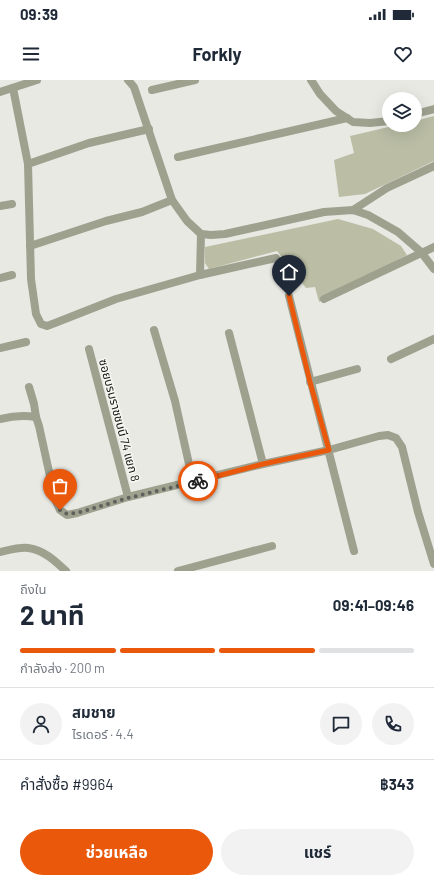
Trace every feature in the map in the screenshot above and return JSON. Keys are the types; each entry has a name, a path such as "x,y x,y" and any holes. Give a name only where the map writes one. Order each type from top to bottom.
{"street":[{"path":"0,92 37,80"},
{"path":"128,80 134,87 172,200 187,221 201,234 225,234 324,212 353,210 368,215 398,232 421,252 434,269"},
{"path":"152,90 195,80"},
{"path":"311,80 320,94 336,111 353,122 382,122"},
{"path":"13,88 28,164 32,279 36,314 40,324 47,326 116,299 200,275 276,258"},
{"path":"422,112 434,109"},
{"path":"178,157 347,118"},
{"path":"28,164 89,143 149,130"},
{"path":"353,210 387,188 434,166"},
{"path":"30,246 106,221 142,212 172,200"},
{"path":"0,206 12,204"},
{"path":"200,275 201,234"},
{"path":"324,299 434,247"},
{"path":"0,278 12,275"},
{"path":"289,296 354,551"},
{"path":"154,330 175,401 193,482"},
{"path":"229,333 263,464"},
{"path":"390,359 434,339"},
{"path":"0,348 26,342"},
{"name":"ซอยบรมราชชนนี 74 แยก 8","path":"90,349 128,498"},
{"path":"310,382 357,369"},
{"path":"29,387 36,417 40,426 55,499 60,510 67,514 77,513 128,498 263,464 329,450 379,436 388,436 396,438 402,447 418,512 434,564"},
{"path":"0,419 26,415 36,417"},
{"path":"178,571 272,546"},
{"path":"0,552 27,548 42,552 56,561 66,571"}],"green space":[{"path":"434,116 434,161 365,194 339,197 334,160 354,153 350,136 382,129 382,132 422,132 422,119"},
{"path":"338,219 373,229 401,246 407,255 319,302 315,287 306,288 277,251 209,269 205,263 205,247"}],"way so far":[{"path":"60,510 67,514 77,513 128,498 198,481"}],"route":[{"path":"198,481 263,464 329,450 310,382 289,296"}]}
